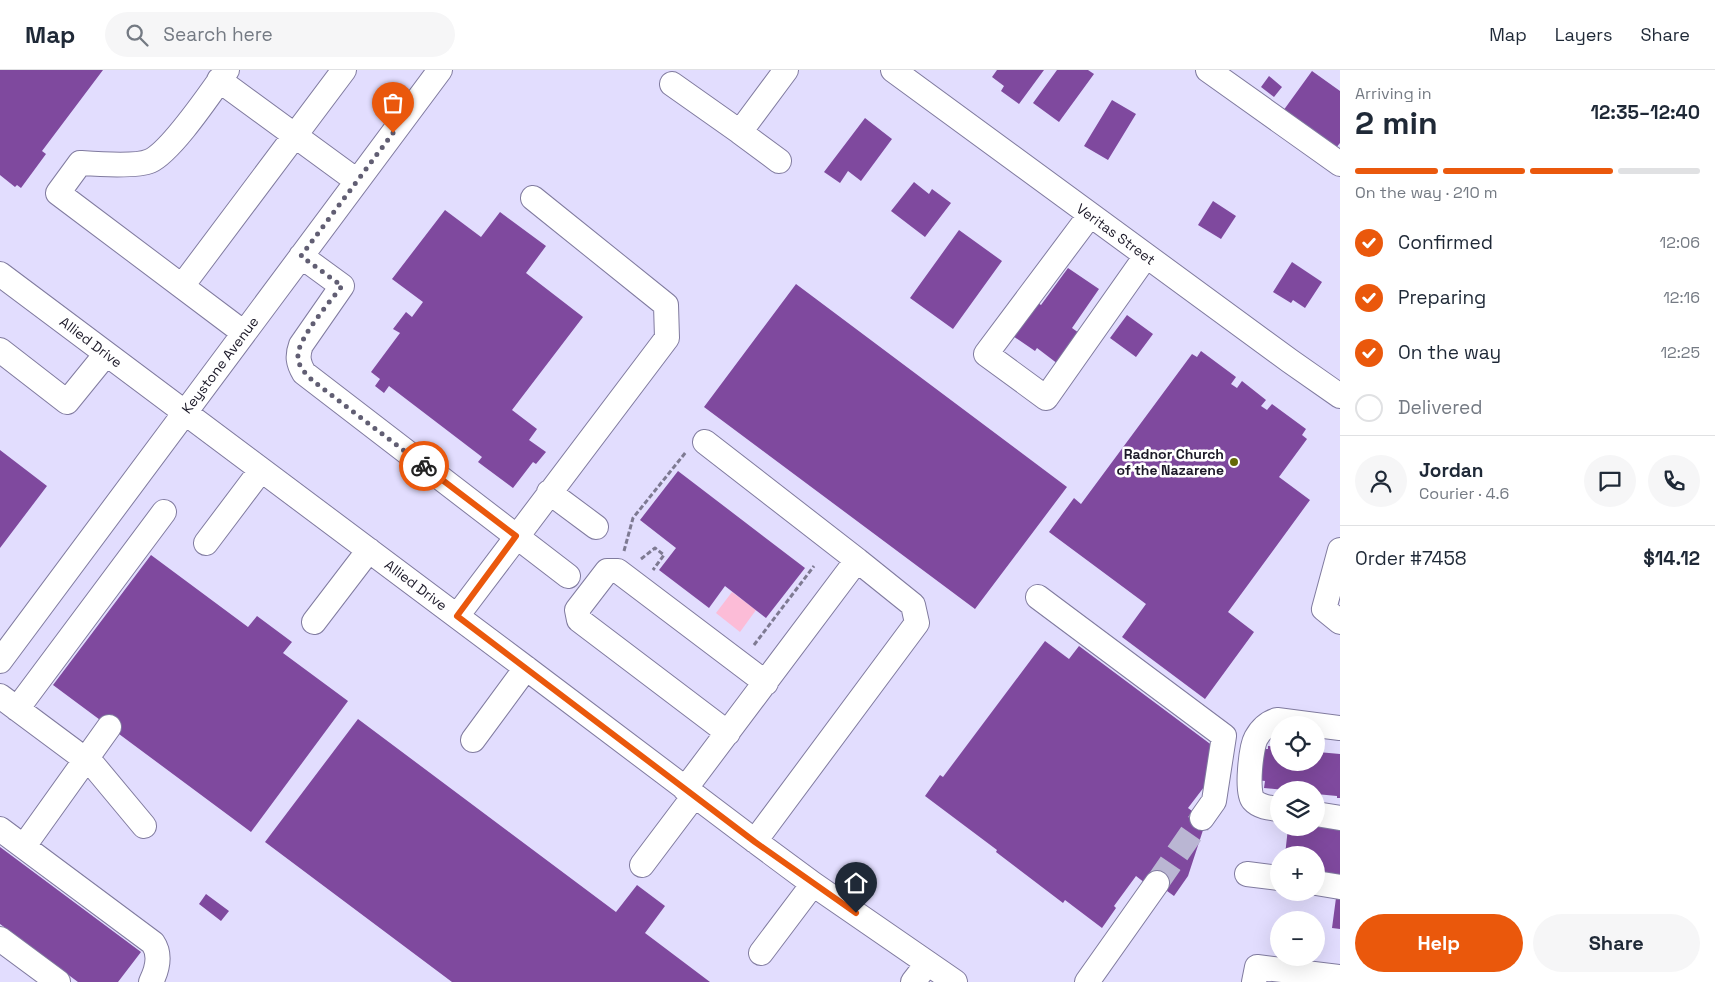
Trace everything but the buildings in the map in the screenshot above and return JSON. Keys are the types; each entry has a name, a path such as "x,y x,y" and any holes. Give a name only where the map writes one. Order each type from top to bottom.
{"street":[{"path":"182,286 344,70"},
{"name":"Keystone Avenue","path":"0,661 440,70"},
{"path":"740,132 786,70"},
{"name":"Veritas Street","path":"893,70 1340,396"},
{"path":"1208,70 1340,164"},
{"path":"244,333 58,193 80,164 149,162 163,152 176,138 223,75 295,135 357,181"},
{"path":"672,84 779,161"},
{"path":"457,616 667,338 666,306 532,198"},
{"path":"1090,215 986,354 1046,398 1146,256"},
{"path":"301,256 342,286 301,345 298,355 304,373 568,576"},
{"name":"Allied Drive","path":"0,274 813,884 920,973 955,982"},
{"path":"0,350 67,402 106,354"},
{"path":"705,442 913,605 917,623 755,842"},
{"path":"206,543 261,470"},
{"path":"549,492 596,527"},
{"path":"144,826 94,766 9,702 164,512"},
{"path":"314,622 369,550"},
{"path":"1340,550 1324,609 1340,622"},
{"path":"642,865 728,733 857,560"},
{"path":"728,733 578,620 577,610 583,602 607,571 618,571 766,683"},
{"path":"1038,597 1224,736 1214,800 1202,818"},
{"path":"473,740 526,668"},
{"path":"1270,807 1259,804 1251,796 1250,779 1253,743 1261,730 1268,723 1277,720 1340,728"},
{"path":"24,846 110,727"},
{"path":"1325,816 1340,818"},
{"path":"0,829 153,943 158,955 151,982"},
{"path":"1247,874 1270,877"},
{"path":"1087,982 1156,883"},
{"path":"762,953 813,884"},
{"path":"1325,885 1340,887"},
{"path":"0,939 58,982"},
{"path":"1254,982 1257,967 1340,977"}],"path":[{"path":"624,552 633,518 698,436 705,442"},
{"path":"618,548 631,557"},
{"path":"638,562 656,548 664,555 651,572"},
{"path":"751,650 814,566"}],"shaded area":[{"path":"732,592 756,610 740,632 716,613"}],"tunnel":[{"path":"1157,883 1202,818"}],"way so far":[{"path":"393,133 301,256 342,286 305,336 298,355 304,373 313,381 424,466"}],"place":[{"name":"Radnor Church of the Nazarene","path":"1234,462"}],"route":[{"path":"424,466 516,536 457,616 755,842 856,913"}]}
